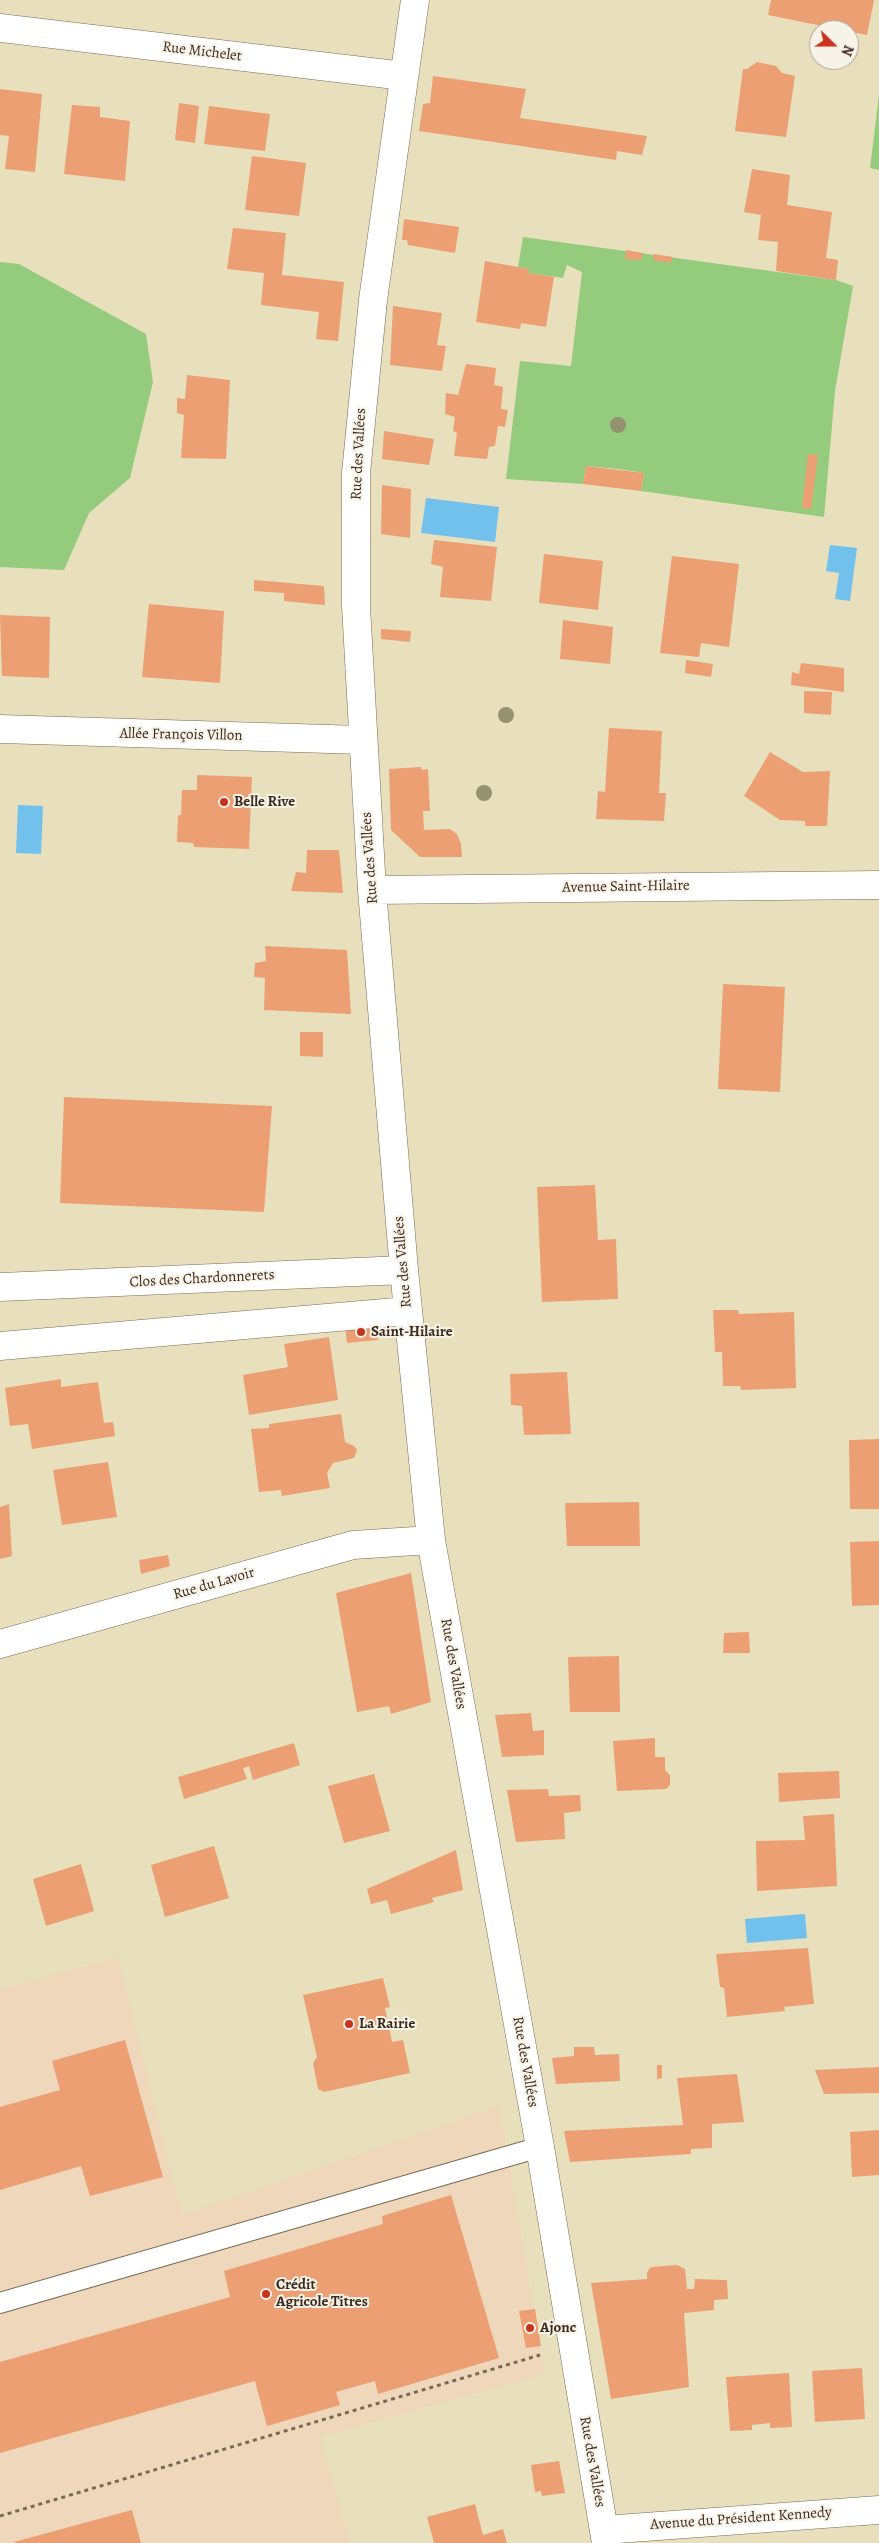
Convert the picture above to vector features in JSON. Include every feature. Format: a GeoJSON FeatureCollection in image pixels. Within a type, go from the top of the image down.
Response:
{"type":"FeatureCollection","features":[{"type":"Feature","properties":{"kind":"street","name":"Rue des Vallées"},"geometry":{"type":"LineString","coordinates":[[415,0],[373,300],[356,473],[356,606],[362,740],[372,890],[404,1270],[431,1540],[540,2147],[605,2536]]}},
{"type":"Feature","properties":{"kind":"street","name":"Rue Michelet"},"geometry":{"type":"LineString","coordinates":[[0,28],[404,76]]}},
{"type":"Feature","properties":{"kind":"street","name":"Allée François Villon"},"geometry":{"type":"LineString","coordinates":[[0,729],[362,740]]}},
{"type":"Feature","properties":{"kind":"street","name":"Avenue Saint-Hilaire"},"geometry":{"type":"LineString","coordinates":[[372,890],[879,885]]}},
{"type":"Feature","properties":{"kind":"street","name":"Clos des Chardonnerets"},"geometry":{"type":"LineString","coordinates":[[0,1286],[404,1270]]}},
{"type":"Feature","properties":{"kind":"street"},"geometry":{"type":"LineString","coordinates":[[0,1346],[408,1311]]}},
{"type":"Feature","properties":{"kind":"street","name":"Rue du Lavoir"},"geometry":{"type":"LineString","coordinates":[[0,1644],[353,1545],[431,1540]]}},
{"type":"Feature","properties":{"kind":"street","name":"Avenue du Président Kennedy"},"geometry":{"type":"LineString","coordinates":[[605,2536],[879,2510]]}},
{"type":"Feature","properties":{"kind":"lane"},"geometry":{"type":"LineString","coordinates":[[0,2303],[540,2147]]}},
{"type":"Feature","properties":{"kind":"path"},"geometry":{"type":"LineString","coordinates":[[0,2516],[572,2346]]}},
{"type":"Feature","properties":{"kind":"shaded area","name":"Crédit Agricole Titres"},"geometry":{"type":"Polygon","coordinates":[[[118,1957],[182,2215],[499,2106],[545,2374],[320,2437],[350,2543],[0,2543],[0,1990],[118,1957]]]}},
{"type":"Feature","properties":{"kind":"green space"},"geometry":{"type":"Polygon","coordinates":[[[879,95],[879,170],[870,168],[879,95]]]}},
{"type":"Feature","properties":{"kind":"green space"},"geometry":{"type":"Polygon","coordinates":[[[523,237],[836,280],[853,286],[835,391],[824,517],[641,491],[644,473],[619,469],[586,466],[583,484],[506,479],[520,361],[571,366],[582,272],[567,265],[563,278],[528,273],[529,269],[518,267],[523,237]]]}},
{"type":"Feature","properties":{"kind":"green space"},"geometry":{"type":"Polygon","coordinates":[[[0,262],[19,264],[146,334],[153,382],[130,478],[89,513],[64,570],[0,567],[0,262]]]}},
{"type":"Feature","properties":{"kind":"water"},"geometry":{"type":"Polygon","coordinates":[[[426,498],[499,507],[495,542],[421,533],[426,498]]]}},
{"type":"Feature","properties":{"kind":"water"},"geometry":{"type":"Polygon","coordinates":[[[830,545],[857,548],[850,601],[835,599],[839,573],[826,571],[830,545]]]}},
{"type":"Feature","properties":{"kind":"water"},"geometry":{"type":"Polygon","coordinates":[[[18,805],[43,806],[41,854],[16,853],[18,805]]]}},
{"type":"Feature","properties":{"kind":"water"},"geometry":{"type":"Polygon","coordinates":[[[805,1914],[807,1938],[747,1943],[745,1919],[805,1914]]]}},
{"type":"Feature","properties":{"kind":"building"},"geometry":{"type":"Polygon","coordinates":[[[771,0],[874,0],[867,35],[859,33],[859,20],[809,20],[809,23],[768,15],[771,0]]]}},
{"type":"Feature","properties":{"kind":"building"},"geometry":{"type":"Polygon","coordinates":[[[757,62],[776,66],[782,73],[795,76],[786,137],[735,131],[743,69],[747,69],[757,62]]]}},
{"type":"Feature","properties":{"kind":"building"},"geometry":{"type":"Polygon","coordinates":[[[433,76],[526,89],[520,118],[647,136],[642,155],[617,151],[616,160],[419,131],[423,104],[430,103],[433,76]]]}},
{"type":"Feature","properties":{"kind":"building"},"geometry":{"type":"Polygon","coordinates":[[[0,89],[42,94],[35,172],[5,169],[9,136],[0,135],[0,89]]]}},
{"type":"Feature","properties":{"kind":"building"},"geometry":{"type":"Polygon","coordinates":[[[179,103],[199,106],[195,143],[175,140],[179,103]]]}},
{"type":"Feature","properties":{"kind":"building"},"geometry":{"type":"Polygon","coordinates":[[[72,105],[100,107],[100,117],[130,121],[125,181],[64,174],[72,105]]]}},
{"type":"Feature","properties":{"kind":"building"},"geometry":{"type":"Polygon","coordinates":[[[209,106],[270,114],[265,151],[204,144],[209,106]]]}},
{"type":"Feature","properties":{"kind":"building"},"geometry":{"type":"Polygon","coordinates":[[[252,156],[306,163],[299,216],[245,210],[252,156]]]}},
{"type":"Feature","properties":{"kind":"building"},"geometry":{"type":"Polygon","coordinates":[[[752,169],[790,175],[787,205],[832,212],[826,258],[838,260],[836,280],[776,271],[778,242],[758,240],[761,215],[744,212],[752,169]]]}},
{"type":"Feature","properties":{"kind":"building"},"geometry":{"type":"Polygon","coordinates":[[[404,219],[459,227],[455,253],[408,245],[407,240],[402,240],[404,219]]]}},
{"type":"Feature","properties":{"kind":"building"},"geometry":{"type":"Polygon","coordinates":[[[233,228],[286,233],[282,275],[344,282],[338,341],[316,339],[319,312],[261,305],[264,273],[227,269],[233,228]]]}},
{"type":"Feature","properties":{"kind":"building"},"geometry":{"type":"Polygon","coordinates":[[[626,250],[643,253],[641,260],[625,259],[626,250]]]}},
{"type":"Feature","properties":{"kind":"building"},"geometry":{"type":"Polygon","coordinates":[[[654,254],[673,257],[670,263],[653,260],[654,254]]]}},
{"type":"Feature","properties":{"kind":"building"},"geometry":{"type":"Polygon","coordinates":[[[485,261],[529,269],[528,273],[554,277],[546,327],[521,323],[520,329],[476,322],[485,261]]]}},
{"type":"Feature","properties":{"kind":"building"},"geometry":{"type":"Polygon","coordinates":[[[393,306],[442,313],[437,345],[446,346],[442,371],[390,365],[393,306]]]}},
{"type":"Feature","properties":{"kind":"building"},"geometry":{"type":"Polygon","coordinates":[[[466,364],[496,368],[494,385],[503,387],[501,409],[508,410],[505,427],[498,426],[495,446],[489,447],[487,459],[454,456],[457,433],[453,431],[455,417],[445,414],[446,393],[458,395],[466,364]]]}},
{"type":"Feature","properties":{"kind":"building"},"geometry":{"type":"Polygon","coordinates":[[[187,375],[230,380],[226,459],[181,458],[184,415],[177,413],[177,398],[185,399],[187,375]]]}},
{"type":"Feature","properties":{"kind":"building"},"geometry":{"type":"Polygon","coordinates":[[[384,431],[434,439],[429,465],[382,459],[384,431]]]}},
{"type":"Feature","properties":{"kind":"building"},"geometry":{"type":"Polygon","coordinates":[[[808,454],[818,455],[811,509],[802,508],[808,454]]]}},
{"type":"Feature","properties":{"kind":"building"},"geometry":{"type":"Polygon","coordinates":[[[586,466],[644,473],[641,491],[583,484],[586,466]]]}},
{"type":"Feature","properties":{"kind":"building"},"geometry":{"type":"Polygon","coordinates":[[[382,485],[411,489],[410,538],[381,534],[382,485]]]}},
{"type":"Feature","properties":{"kind":"building"},"geometry":{"type":"Polygon","coordinates":[[[434,540],[497,547],[491,601],[440,597],[443,567],[431,564],[434,540]]]}},
{"type":"Feature","properties":{"kind":"building"},"geometry":{"type":"Polygon","coordinates":[[[544,554],[603,561],[598,610],[539,603],[544,554]]]}},
{"type":"Feature","properties":{"kind":"building"},"geometry":{"type":"Polygon","coordinates":[[[672,556],[739,564],[729,647],[701,643],[699,657],[660,653],[672,556]]]}},
{"type":"Feature","properties":{"kind":"building"},"geometry":{"type":"Polygon","coordinates":[[[254,580],[324,586],[325,605],[284,601],[284,593],[254,591],[254,580]]]}},
{"type":"Feature","properties":{"kind":"building"},"geometry":{"type":"Polygon","coordinates":[[[149,604],[224,611],[220,683],[142,677],[149,604]]]}},
{"type":"Feature","properties":{"kind":"building"},"geometry":{"type":"Polygon","coordinates":[[[0,615],[50,617],[49,678],[2,676],[0,615]]]}},
{"type":"Feature","properties":{"kind":"building"},"geometry":{"type":"Polygon","coordinates":[[[563,620],[613,627],[610,664],[560,659],[563,620]]]}},
{"type":"Feature","properties":{"kind":"building"},"geometry":{"type":"Polygon","coordinates":[[[381,629],[411,631],[410,642],[381,639],[381,629]]]}},
{"type":"Feature","properties":{"kind":"building"},"geometry":{"type":"Polygon","coordinates":[[[686,660],[713,664],[711,677],[685,673],[686,660]]]}},
{"type":"Feature","properties":{"kind":"building"},"geometry":{"type":"Polygon","coordinates":[[[801,663],[844,668],[844,692],[791,685],[792,672],[799,674],[801,663]]]}},
{"type":"Feature","properties":{"kind":"building"},"geometry":{"type":"Polygon","coordinates":[[[804,691],[832,692],[831,715],[804,713],[804,691]]]}},
{"type":"Feature","properties":{"kind":"building"},"geometry":{"type":"Polygon","coordinates":[[[609,728],[662,731],[659,793],[666,793],[664,821],[596,819],[598,791],[605,792],[609,728]]]}},
{"type":"Feature","properties":{"kind":"building"},"geometry":{"type":"Polygon","coordinates":[[[770,752],[803,772],[830,771],[827,826],[805,826],[805,821],[780,820],[744,796],[770,752]]]}},
{"type":"Feature","properties":{"kind":"building"},"geometry":{"type":"Polygon","coordinates":[[[421,767],[422,770],[428,769],[430,811],[423,811],[424,830],[450,829],[457,834],[461,844],[462,857],[420,857],[391,830],[389,769],[421,767]]]}},
{"type":"Feature","properties":{"kind":"building","name":"Belle Rive"},"geometry":{"type":"Polygon","coordinates":[[[197,775],[252,777],[249,849],[194,847],[193,843],[177,842],[178,815],[181,815],[182,790],[197,790],[197,775]]]}},
{"type":"Feature","properties":{"kind":"building"},"geometry":{"type":"Polygon","coordinates":[[[307,850],[339,850],[343,893],[291,891],[296,872],[306,873],[307,850]]]}},
{"type":"Feature","properties":{"kind":"building"},"geometry":{"type":"Polygon","coordinates":[[[265,946],[347,950],[351,1014],[264,1010],[265,978],[254,977],[255,963],[266,961],[265,946]]]}},
{"type":"Feature","properties":{"kind":"building"},"geometry":{"type":"Polygon","coordinates":[[[723,984],[785,987],[780,1092],[718,1089],[723,984]]]}},
{"type":"Feature","properties":{"kind":"building"},"geometry":{"type":"Polygon","coordinates":[[[300,1032],[323,1032],[323,1057],[300,1056],[300,1032]]]}},
{"type":"Feature","properties":{"kind":"building"},"geometry":{"type":"Polygon","coordinates":[[[64,1097],[272,1106],[264,1212],[60,1203],[64,1097]]]}},
{"type":"Feature","properties":{"kind":"building"},"geometry":{"type":"Polygon","coordinates":[[[595,1185],[598,1240],[616,1239],[618,1299],[542,1302],[537,1187],[595,1185]]]}},
{"type":"Feature","properties":{"kind":"building"},"geometry":{"type":"Polygon","coordinates":[[[713,1310],[738,1310],[739,1314],[794,1312],[796,1388],[741,1390],[740,1386],[723,1386],[722,1352],[715,1352],[713,1310]]]}},
{"type":"Feature","properties":{"kind":"building","name":"Saint-Hilaire"},"geometry":{"type":"Polygon","coordinates":[[[376,1322],[378,1340],[347,1343],[345,1325],[376,1322]]]}},
{"type":"Feature","properties":{"kind":"building"},"geometry":{"type":"Polygon","coordinates":[[[329,1337],[338,1400],[249,1415],[243,1375],[288,1367],[284,1344],[329,1337]]]}},
{"type":"Feature","properties":{"kind":"building"},"geometry":{"type":"Polygon","coordinates":[[[567,1372],[571,1434],[524,1435],[522,1406],[511,1405],[510,1374],[567,1372]]]}},
{"type":"Feature","properties":{"kind":"building"},"geometry":{"type":"Polygon","coordinates":[[[61,1379],[61,1387],[98,1382],[104,1423],[113,1422],[115,1436],[32,1449],[28,1424],[10,1426],[5,1388],[61,1379]]]}},
{"type":"Feature","properties":{"kind":"building"},"geometry":{"type":"Polygon","coordinates":[[[341,1414],[345,1442],[354,1446],[357,1450],[354,1458],[333,1463],[327,1473],[330,1488],[282,1496],[281,1490],[259,1492],[251,1429],[269,1428],[269,1424],[341,1414]]]}},
{"type":"Feature","properties":{"kind":"building"},"geometry":{"type":"Polygon","coordinates":[[[879,1439],[879,1509],[850,1509],[849,1440],[879,1439]]]}},
{"type":"Feature","properties":{"kind":"building"},"geometry":{"type":"Polygon","coordinates":[[[108,1462],[117,1517],[62,1525],[53,1470],[108,1462]]]}},
{"type":"Feature","properties":{"kind":"building"},"geometry":{"type":"Polygon","coordinates":[[[639,1502],[640,1546],[567,1546],[565,1503],[639,1502]]]}},
{"type":"Feature","properties":{"kind":"building"},"geometry":{"type":"Polygon","coordinates":[[[9,1504],[12,1556],[0,1559],[0,1507],[9,1504]]]}},
{"type":"Feature","properties":{"kind":"building"},"geometry":{"type":"Polygon","coordinates":[[[879,1541],[879,1605],[852,1606],[850,1542],[879,1541]]]}},
{"type":"Feature","properties":{"kind":"building"},"geometry":{"type":"Polygon","coordinates":[[[168,1555],[170,1566],[141,1574],[139,1560],[168,1555]]]}},
{"type":"Feature","properties":{"kind":"building"},"geometry":{"type":"Polygon","coordinates":[[[411,1573],[431,1702],[391,1714],[389,1706],[357,1712],[336,1593],[411,1573]]]}},
{"type":"Feature","properties":{"kind":"building"},"geometry":{"type":"Polygon","coordinates":[[[749,1632],[750,1653],[723,1653],[724,1633],[749,1632]]]}},
{"type":"Feature","properties":{"kind":"building"},"geometry":{"type":"Polygon","coordinates":[[[619,1656],[620,1712],[570,1712],[568,1657],[619,1656]]]}},
{"type":"Feature","properties":{"kind":"building"},"geometry":{"type":"Polygon","coordinates":[[[531,1713],[533,1731],[544,1730],[544,1755],[502,1757],[495,1715],[531,1713]]]}},
{"type":"Feature","properties":{"kind":"building"},"geometry":{"type":"Polygon","coordinates":[[[655,1738],[655,1757],[665,1757],[665,1770],[670,1775],[670,1785],[666,1789],[617,1791],[613,1741],[655,1738]]]}},
{"type":"Feature","properties":{"kind":"building"},"geometry":{"type":"Polygon","coordinates":[[[294,1743],[300,1765],[253,1780],[249,1766],[243,1768],[247,1779],[184,1799],[178,1777],[294,1743]]]}},
{"type":"Feature","properties":{"kind":"building"},"geometry":{"type":"Polygon","coordinates":[[[839,1771],[840,1798],[779,1802],[778,1773],[839,1771]]]}},
{"type":"Feature","properties":{"kind":"building"},"geometry":{"type":"Polygon","coordinates":[[[374,1774],[390,1831],[344,1843],[328,1786],[374,1774]]]}},
{"type":"Feature","properties":{"kind":"building"},"geometry":{"type":"Polygon","coordinates":[[[548,1789],[549,1796],[580,1795],[581,1811],[564,1813],[565,1839],[516,1842],[507,1790],[548,1789]]]}},
{"type":"Feature","properties":{"kind":"building"},"geometry":{"type":"Polygon","coordinates":[[[834,1814],[837,1886],[757,1891],[756,1841],[805,1840],[803,1816],[834,1814]]]}},
{"type":"Feature","properties":{"kind":"building"},"geometry":{"type":"Polygon","coordinates":[[[214,1846],[229,1898],[165,1917],[151,1865],[214,1846]]]}},
{"type":"Feature","properties":{"kind":"building"},"geometry":{"type":"Polygon","coordinates":[[[456,1850],[463,1890],[432,1898],[434,1902],[391,1914],[387,1900],[371,1904],[367,1889],[456,1850]]]}},
{"type":"Feature","properties":{"kind":"building"},"geometry":{"type":"Polygon","coordinates":[[[81,1864],[94,1911],[46,1926],[33,1879],[81,1864]]]}},
{"type":"Feature","properties":{"kind":"building"},"geometry":{"type":"Polygon","coordinates":[[[808,1948],[814,2004],[784,2007],[785,2011],[727,2017],[724,1988],[720,1987],[716,1954],[808,1948]]]}},
{"type":"Feature","properties":{"kind":"building","name":"La Rairie"},"geometry":{"type":"Polygon","coordinates":[[[383,1978],[390,2007],[385,2008],[392,2042],[403,2040],[410,2073],[324,2092],[318,2089],[313,2063],[317,2057],[303,1995],[383,1978]]]}},
{"type":"Feature","properties":{"kind":"building"},"geometry":{"type":"Polygon","coordinates":[[[125,2040],[163,2177],[90,2196],[81,2166],[0,2190],[0,2107],[60,2090],[52,2061],[125,2040]]]}},
{"type":"Feature","properties":{"kind":"building"},"geometry":{"type":"Polygon","coordinates":[[[574,2047],[594,2047],[595,2055],[619,2054],[620,2081],[556,2084],[552,2058],[574,2056],[574,2047]]]}},
{"type":"Feature","properties":{"kind":"building"},"geometry":{"type":"Polygon","coordinates":[[[657,2065],[662,2065],[662,2078],[657,2079],[657,2065]]]}},
{"type":"Feature","properties":{"kind":"building"},"geometry":{"type":"Polygon","coordinates":[[[879,2067],[879,2093],[824,2094],[815,2070],[879,2067]]]}},
{"type":"Feature","properties":{"kind":"building"},"geometry":{"type":"Polygon","coordinates":[[[737,2074],[744,2122],[712,2124],[712,2148],[691,2149],[691,2154],[570,2162],[564,2131],[683,2125],[677,2078],[737,2074]]]}},
{"type":"Feature","properties":{"kind":"building"},"geometry":{"type":"Polygon","coordinates":[[[879,2130],[879,2175],[852,2177],[850,2132],[879,2130]]]}},
{"type":"Feature","properties":{"kind":"building"},"geometry":{"type":"Polygon","coordinates":[[[451,2195],[499,2358],[378,2394],[375,2381],[336,2392],[340,2405],[267,2426],[255,2381],[0,2453],[0,2362],[230,2297],[224,2271],[383,2224],[382,2216],[451,2195]]]}},
{"type":"Feature","properties":{"kind":"building"},"geometry":{"type":"Polygon","coordinates":[[[677,2265],[685,2269],[687,2289],[694,2289],[695,2279],[727,2280],[728,2299],[714,2300],[714,2310],[684,2313],[689,2387],[611,2399],[591,2283],[647,2279],[647,2272],[651,2267],[677,2265]]]}},
{"type":"Feature","properties":{"kind":"building","name":"Ajonc"},"geometry":{"type":"Polygon","coordinates":[[[535,2309],[541,2346],[526,2348],[519,2311],[535,2309]]]}},
{"type":"Feature","properties":{"kind":"building"},"geometry":{"type":"Polygon","coordinates":[[[862,2368],[865,2419],[815,2422],[812,2371],[862,2368]]]}},
{"type":"Feature","properties":{"kind":"building"},"geometry":{"type":"Polygon","coordinates":[[[789,2373],[792,2427],[770,2428],[770,2423],[752,2425],[752,2430],[730,2431],[726,2377],[789,2373]]]}},
{"type":"Feature","properties":{"kind":"building"},"geometry":{"type":"Polygon","coordinates":[[[559,2461],[565,2493],[542,2496],[541,2491],[535,2492],[531,2465],[559,2461]]]}},
{"type":"Feature","properties":{"kind":"building"},"geometry":{"type":"Polygon","coordinates":[[[475,2504],[483,2535],[503,2529],[507,2543],[434,2543],[427,2517],[475,2504]]]}},
{"type":"Feature","properties":{"kind":"building"},"geometry":{"type":"Polygon","coordinates":[[[132,2510],[141,2543],[14,2542],[132,2510]]]}},
{"type":"Feature","properties":{"kind":"place","name":"Belle Rive"},"geometry":{"type":"Point","coordinates":[224,802]}},
{"type":"Feature","properties":{"kind":"place","name":"Saint-Hilaire"},"geometry":{"type":"Point","coordinates":[361,1332]}},
{"type":"Feature","properties":{"kind":"place","name":"La Rairie"},"geometry":{"type":"Point","coordinates":[349,2024]}},
{"type":"Feature","properties":{"kind":"place","name":"Crédit Agricole Titres"},"geometry":{"type":"Point","coordinates":[266,2294]}},
{"type":"Feature","properties":{"kind":"place","name":"Ajonc"},"geometry":{"type":"Point","coordinates":[530,2328]}}]}
